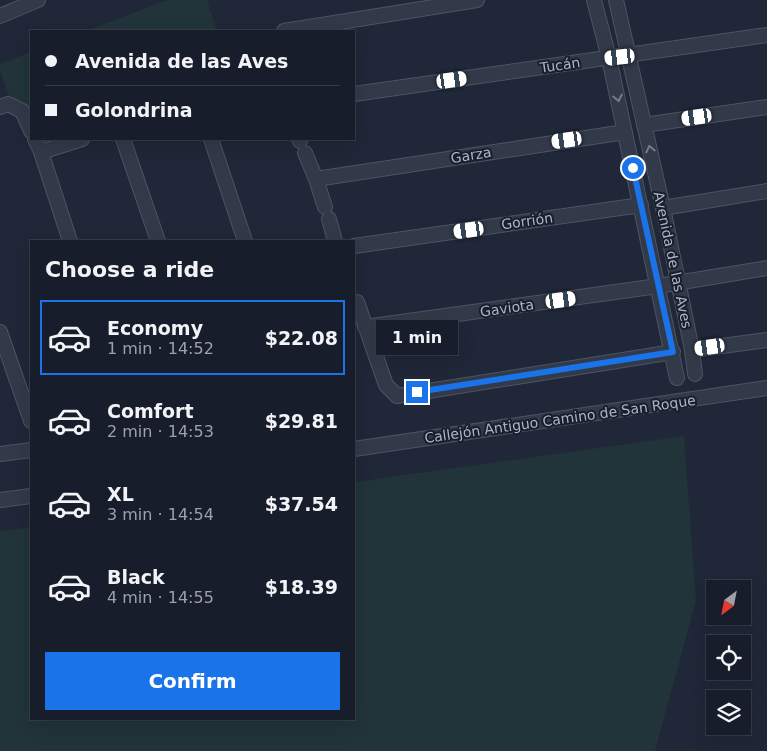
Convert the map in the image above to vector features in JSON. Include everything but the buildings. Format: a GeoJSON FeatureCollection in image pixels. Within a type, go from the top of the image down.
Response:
{"type":"FeatureCollection","features":[{"type":"Feature","properties":{"kind":"street"},"geometry":{"type":"LineString","coordinates":[[0,16],[38,0]]}},
{"type":"Feature","properties":{"kind":"street"},"geometry":{"type":"LineString","coordinates":[[290,30],[477,0]]}},
{"type":"Feature","properties":{"kind":"street","name":"Avenida de las Aves"},"geometry":{"type":"LineString","coordinates":[[594,0],[609,58],[677,378]]}},
{"type":"Feature","properties":{"kind":"street","name":"Avenida de las Aves"},"geometry":{"type":"LineString","coordinates":[[616,0],[663,208],[692,350],[695,374]]}},
{"type":"Feature","properties":{"kind":"street","name":"Tucán"},"geometry":{"type":"LineString","coordinates":[[355,94],[767,35]]}},
{"type":"Feature","properties":{"kind":"street"},"geometry":{"type":"LineString","coordinates":[[0,107],[8,104],[22,111],[30,129]]}},
{"type":"Feature","properties":{"kind":"street"},"geometry":{"type":"LineString","coordinates":[[644,125],[767,107]]}},
{"type":"Feature","properties":{"kind":"street","name":"Garza"},"geometry":{"type":"LineString","coordinates":[[316,179],[625,132]]}},
{"type":"Feature","properties":{"kind":"street"},"geometry":{"type":"LineString","coordinates":[[35,140],[70,240]]}},
{"type":"Feature","properties":{"kind":"street"},"geometry":{"type":"LineString","coordinates":[[41,152],[79,140]]}},
{"type":"Feature","properties":{"kind":"street"},"geometry":{"type":"LineString","coordinates":[[123,140],[158,240]]}},
{"type":"Feature","properties":{"kind":"street"},"geometry":{"type":"LineString","coordinates":[[211,140],[245,240]]}},
{"type":"Feature","properties":{"kind":"street"},"geometry":{"type":"LineString","coordinates":[[302,144],[316,179],[335,240]]}},
{"type":"Feature","properties":{"kind":"street"},"geometry":{"type":"LineString","coordinates":[[663,208],[767,191]]}},
{"type":"Feature","properties":{"kind":"street","name":"Gorrión"},"geometry":{"type":"LineString","coordinates":[[355,246],[641,205]]}},
{"type":"Feature","properties":{"kind":"street","name":"Gaviota"},"geometry":{"type":"LineString","coordinates":[[366,327],[658,286],[767,268]]}},
{"type":"Feature","properties":{"kind":"street"},"geometry":{"type":"LineString","coordinates":[[357,302],[386,385],[398,396],[673,352]]}},
{"type":"Feature","properties":{"kind":"street"},"geometry":{"type":"LineString","coordinates":[[0,332],[30,418]]}},
{"type":"Feature","properties":{"kind":"street"},"geometry":{"type":"LineString","coordinates":[[692,350],[767,340]]}},
{"type":"Feature","properties":{"kind":"street","name":"Callejón Antiguo Camino de San Roque"},"geometry":{"type":"LineString","coordinates":[[355,449],[767,388]]}},
{"type":"Feature","properties":{"kind":"street"},"geometry":{"type":"LineString","coordinates":[[0,454],[30,450]]}},
{"type":"Feature","properties":{"kind":"street"},"geometry":{"type":"LineString","coordinates":[[0,500],[30,496]]}},
{"type":"Feature","properties":{"kind":"green space"},"geometry":{"type":"Polygon","coordinates":[[[167,0],[207,0],[217,30],[89,30],[167,0]]]}},
{"type":"Feature","properties":{"kind":"green space"},"geometry":{"type":"Polygon","coordinates":[[[30,52],[30,109],[9,96],[0,70],[0,64],[30,52]]]}},
{"type":"Feature","properties":{"kind":"green space"},"geometry":{"type":"Polygon","coordinates":[[[684,436],[696,601],[655,751],[0,751],[0,531],[30,527],[30,720],[355,720],[355,482],[684,436]]]}},
{"type":"Feature","properties":{"kind":"route"},"geometry":{"type":"LineString","coordinates":[[417,392],[673,352],[633,168]]}}]}
